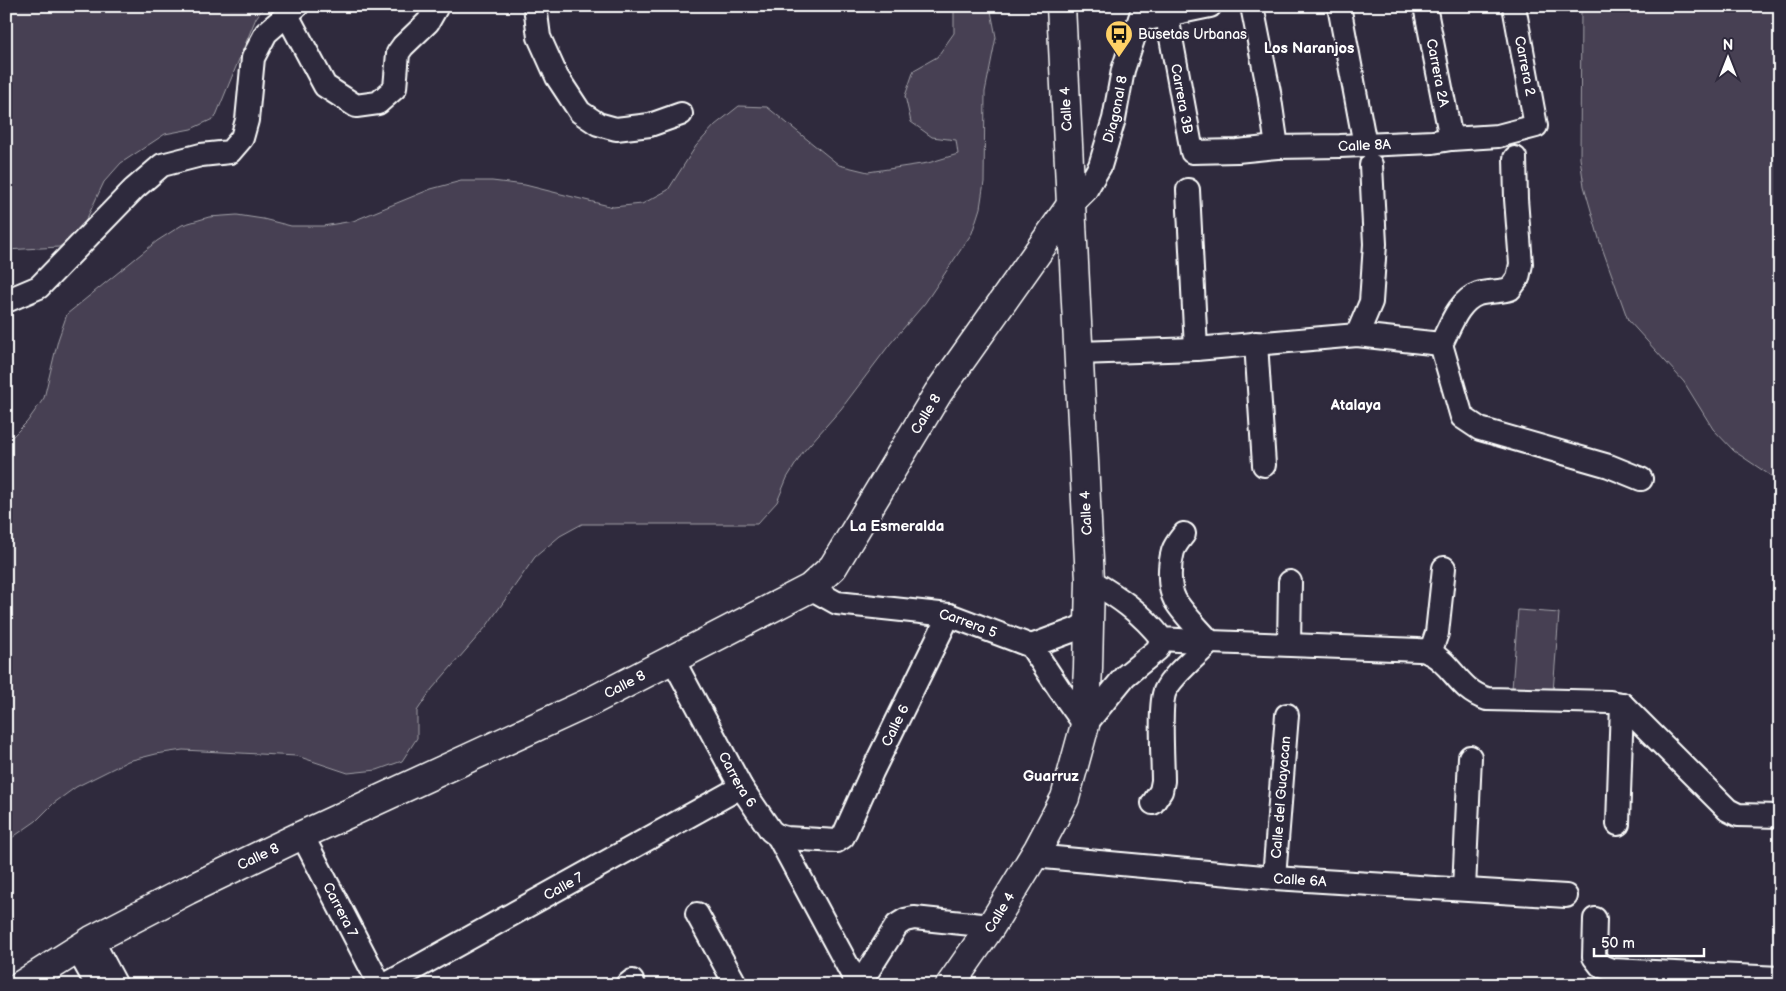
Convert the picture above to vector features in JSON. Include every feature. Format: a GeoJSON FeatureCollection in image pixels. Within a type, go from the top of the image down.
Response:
{"type":"FeatureCollection","features":[{"type":"Feature","properties":{"kind":"main road","name":"Calle 4"},"geometry":{"type":"LineString","coordinates":[[952,984],[991,926],[1065,798],[1085,725],[1090,580],[1060,6]]}},
{"type":"Feature","properties":{"kind":"main road","name":"Calle 8"},"geometry":{"type":"LineString","coordinates":[[22,985],[85,945],[188,890],[302,835],[588,703],[810,588],[833,567],[938,393],[1071,205]]}},
{"type":"Feature","properties":{"kind":"street"},"geometry":{"type":"LineString","coordinates":[[535,6],[539,37],[557,77],[580,112],[598,124],[616,129],[650,125],[681,114]]}},
{"type":"Feature","properties":{"kind":"street"},"geometry":{"type":"LineString","coordinates":[[1141,13],[1167,16],[1210,6]]}},
{"type":"Feature","properties":{"kind":"street"},"geometry":{"type":"LineString","coordinates":[[1252,6],[1269,92],[1277,147]]}},
{"type":"Feature","properties":{"kind":"street"},"geometry":{"type":"LineString","coordinates":[[1339,6],[1368,155],[1374,244],[1371,302],[1357,334]]}},
{"type":"Feature","properties":{"kind":"street","name":"Carrera 2A"},"geometry":{"type":"LineString","coordinates":[[1425,6],[1451,139]]}},
{"type":"Feature","properties":{"kind":"street","name":"Carrera 2"},"geometry":{"type":"LineString","coordinates":[[1514,6],[1536,126]]}},
{"type":"Feature","properties":{"kind":"street"},"geometry":{"type":"LineString","coordinates":[[6,301],[40,287],[134,189],[162,165],[201,156],[230,152],[242,138],[247,120],[253,58],[266,33],[292,10],[325,86],[356,106],[378,103],[395,88],[398,53],[428,22],[438,7]]}},
{"type":"Feature","properties":{"kind":"street","name":"Diagonal 8"},"geometry":{"type":"LineString","coordinates":[[1071,205],[1086,190],[1100,166],[1114,119],[1123,70],[1141,13]]}},
{"type":"Feature","properties":{"kind":"street","name":"Carrera 3B"},"geometry":{"type":"LineString","coordinates":[[1167,16],[1192,152]]}},
{"type":"Feature","properties":{"kind":"street","name":"Calle 8A"},"geometry":{"type":"LineString","coordinates":[[1192,152],[1237,151],[1277,147],[1368,155],[1451,139],[1498,136],[1536,126]]}},
{"type":"Feature","properties":{"kind":"street"},"geometry":{"type":"LineString","coordinates":[[1515,158],[1521,264],[1518,278],[1510,289],[1479,294],[1468,300],[1460,308],[1441,344],[1462,417],[1480,429],[1609,466],[1642,479]]}},
{"type":"Feature","properties":{"kind":"street"},"geometry":{"type":"LineString","coordinates":[[1188,190],[1196,349]]}},
{"type":"Feature","properties":{"kind":"street"},"geometry":{"type":"LineString","coordinates":[[1079,353],[1196,349],[1357,334],[1441,344]]}},
{"type":"Feature","properties":{"kind":"street"},"geometry":{"type":"LineString","coordinates":[[1256,343],[1264,465]]}},
{"type":"Feature","properties":{"kind":"street"},"geometry":{"type":"LineString","coordinates":[[1184,534],[1174,549],[1171,562],[1170,584],[1175,601],[1210,642]]}},
{"type":"Feature","properties":{"kind":"street"},"geometry":{"type":"LineString","coordinates":[[1430,653],[1438,633],[1444,568]]}},
{"type":"Feature","properties":{"kind":"street"},"geometry":{"type":"LineString","coordinates":[[1090,580],[1128,604],[1162,639],[1418,650],[1430,653],[1439,659],[1468,690],[1477,696],[1487,699],[1610,702],[1622,704],[1728,810],[1738,814],[1780,816]]}},
{"type":"Feature","properties":{"kind":"street"},"geometry":{"type":"LineString","coordinates":[[1289,644],[1290,582]]}},
{"type":"Feature","properties":{"kind":"street","name":"Carrera 5"},"geometry":{"type":"LineString","coordinates":[[810,588],[837,602],[949,615],[1031,646]]}},
{"type":"Feature","properties":{"kind":"street","name":"Calle 6"},"geometry":{"type":"LineString","coordinates":[[778,836],[829,841],[837,841],[843,837],[872,772],[949,615]]}},
{"type":"Feature","properties":{"kind":"street"},"geometry":{"type":"LineString","coordinates":[[1088,622],[1071,631],[1031,646],[1085,725],[1125,676],[1157,650],[1162,639]]}},
{"type":"Feature","properties":{"kind":"street"},"geometry":{"type":"LineString","coordinates":[[1153,803],[1161,790],[1163,781],[1164,692],[1171,682],[1210,642]]}},
{"type":"Feature","properties":{"kind":"street","name":"Carrera 6"},"geometry":{"type":"LineString","coordinates":[[672,658],[741,787],[771,830],[778,836],[858,985]]}},
{"type":"Feature","properties":{"kind":"street"},"geometry":{"type":"LineString","coordinates":[[1618,824],[1622,704]]}},
{"type":"Feature","properties":{"kind":"street","name":"Calle del Guayacan"},"geometry":{"type":"LineString","coordinates":[[1274,878],[1287,715]]}},
{"type":"Feature","properties":{"kind":"street"},"geometry":{"type":"LineString","coordinates":[[1464,889],[1470,757]]}},
{"type":"Feature","properties":{"kind":"street","name":"Calle 7"},"geometry":{"type":"LineString","coordinates":[[385,985],[741,787]]}},
{"type":"Feature","properties":{"kind":"street","name":"Carrera 7"},"geometry":{"type":"LineString","coordinates":[[302,835],[380,985]]}},
{"type":"Feature","properties":{"kind":"street","name":"Calle 6A"},"geometry":{"type":"LineString","coordinates":[[1033,856],[1274,878],[1566,896]]}},
{"type":"Feature","properties":{"kind":"street"},"geometry":{"type":"LineString","coordinates":[[697,914],[736,985]]}},
{"type":"Feature","properties":{"kind":"street"},"geometry":{"type":"LineString","coordinates":[[858,985],[897,925],[905,920],[914,918],[991,926]]}},
{"type":"Feature","properties":{"kind":"street"},"geometry":{"type":"LineString","coordinates":[[1595,920],[1594,957],[1601,966],[1612,970],[1780,978]]}},
{"type":"Feature","properties":{"kind":"street"},"geometry":{"type":"LineString","coordinates":[[85,945],[97,985]]}},
{"type":"Feature","properties":{"kind":"street"},"geometry":{"type":"LineString","coordinates":[[85,945],[116,985]]}},
{"type":"Feature","properties":{"kind":"street"},"geometry":{"type":"LineString","coordinates":[[627,985],[632,982],[634,985]]}},
{"type":"Feature","properties":{"kind":"shaded area"},"geometry":{"type":"Polygon","coordinates":[[[6,6],[265,6],[256,18],[215,118],[191,129],[165,134],[121,163],[104,182],[80,233],[59,247],[6,250],[6,6]]]}},
{"type":"Feature","properties":{"kind":"shaded area"},"geometry":{"type":"Polygon","coordinates":[[[954,6],[990,6],[996,37],[985,92],[984,182],[980,208],[972,233],[925,303],[890,344],[841,409],[803,452],[787,478],[777,502],[757,524],[582,524],[560,536],[535,557],[486,627],[432,689],[417,711],[417,738],[402,761],[377,770],[348,773],[297,756],[183,750],[156,754],[128,761],[76,787],[54,803],[36,821],[6,842],[6,443],[27,422],[44,398],[58,340],[67,314],[157,241],[182,225],[209,217],[237,215],[291,226],[323,226],[353,221],[431,189],[461,181],[492,181],[525,185],[613,207],[642,204],[668,190],[696,146],[715,125],[739,106],[767,107],[839,165],[868,172],[928,163],[958,154],[956,140],[932,137],[911,122],[905,96],[914,70],[937,57],[954,33],[954,6]]]}},
{"type":"Feature","properties":{"kind":"shaded area"},"geometry":{"type":"Polygon","coordinates":[[[1581,6],[1780,6],[1780,482],[1734,451],[1713,429],[1684,382],[1628,320],[1600,242],[1584,186],[1580,158],[1581,6]]]}},
{"type":"Feature","properties":{"kind":"shaded area"},"geometry":{"type":"Polygon","coordinates":[[[1518,610],[1559,613],[1553,692],[1512,689],[1518,610]]]}},
{"type":"Feature","properties":{"kind":"place","name":"Busetas Urbanas"},"geometry":{"type":"Point","coordinates":[1119,58]}},
{"type":"Feature","properties":{"kind":"district","name":"Los Naranjos"},"geometry":{"type":"Point","coordinates":[1309,48]}},
{"type":"Feature","properties":{"kind":"district","name":"Atalaya"},"geometry":{"type":"Point","coordinates":[1356,405]}},
{"type":"Feature","properties":{"kind":"district","name":"La Esmeralda"},"geometry":{"type":"Point","coordinates":[897,526]}},
{"type":"Feature","properties":{"kind":"district","name":"Guarruz"},"geometry":{"type":"Point","coordinates":[1051,776]}}]}
